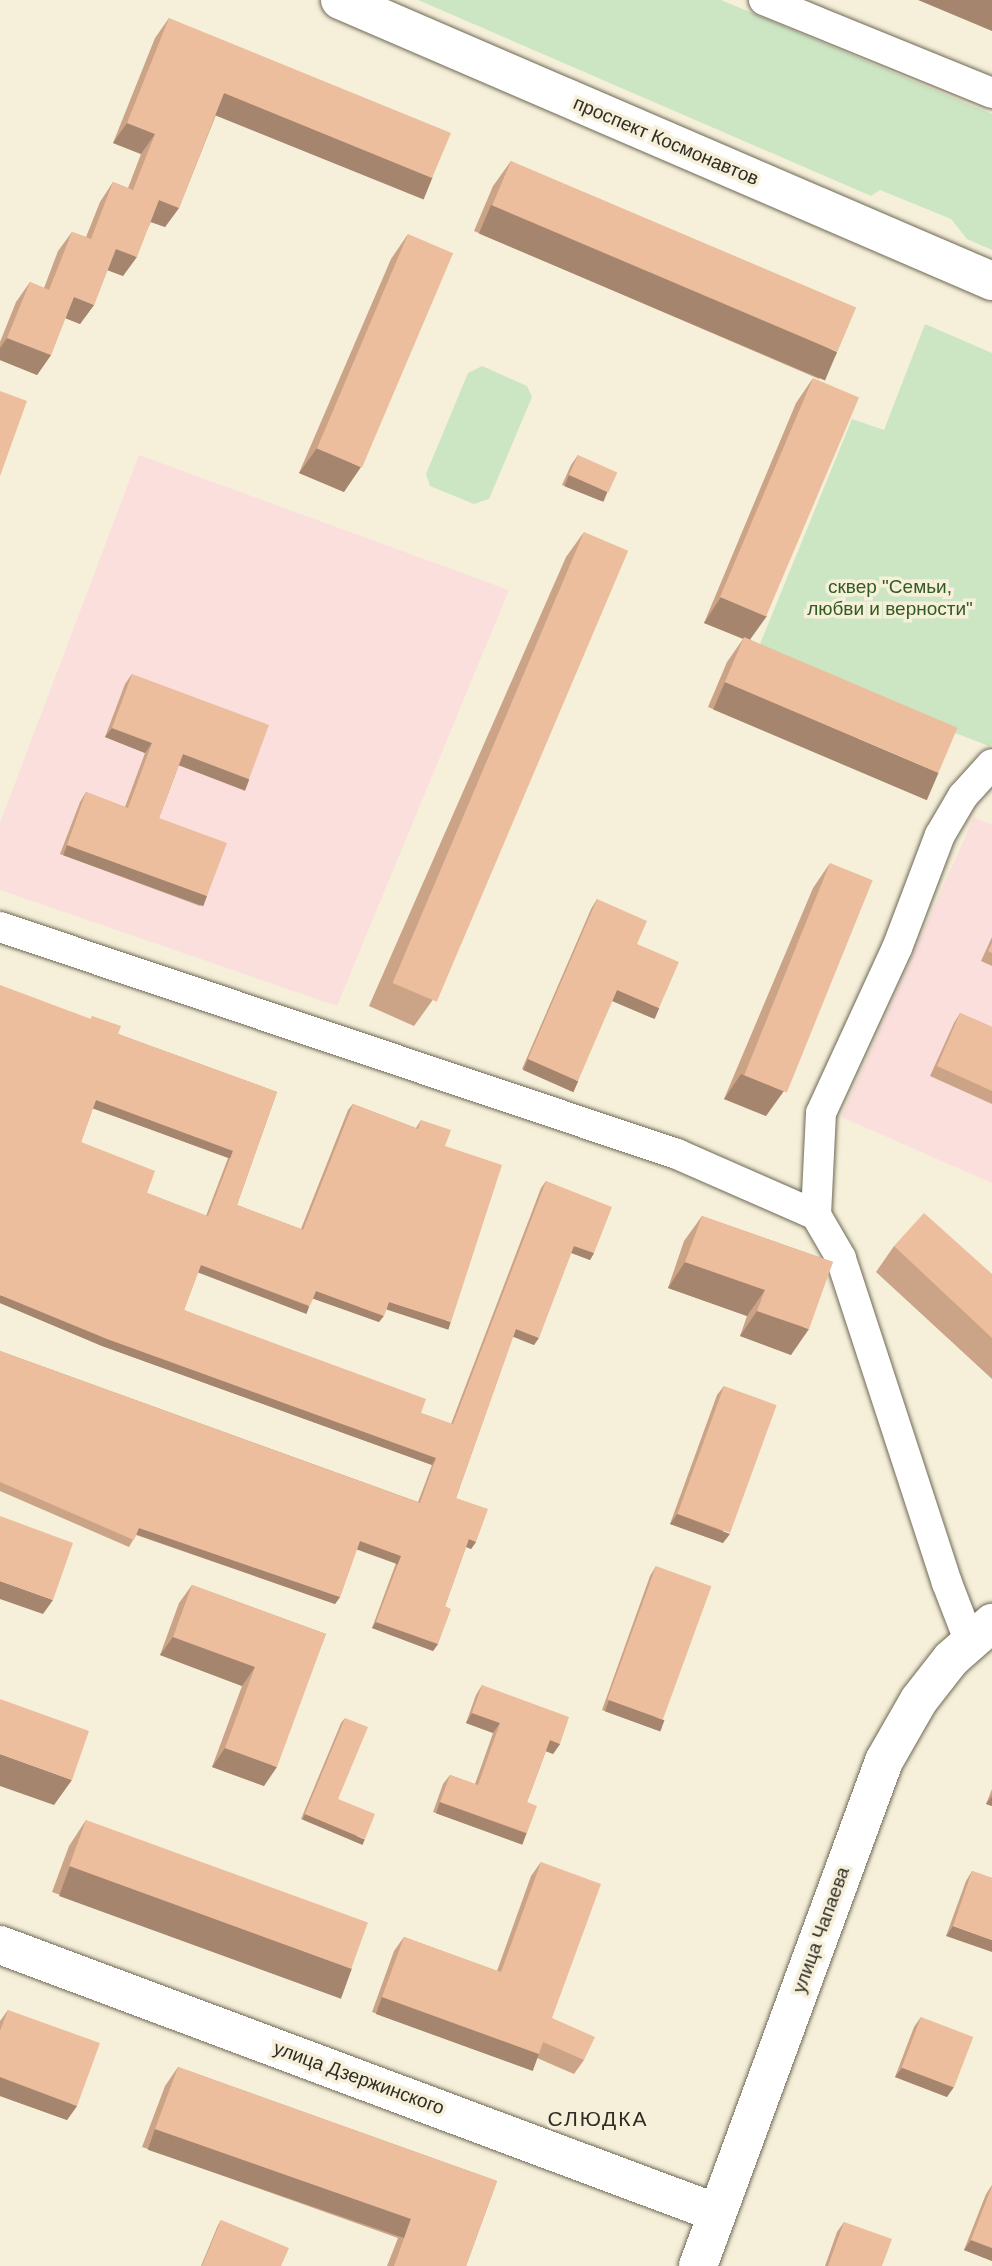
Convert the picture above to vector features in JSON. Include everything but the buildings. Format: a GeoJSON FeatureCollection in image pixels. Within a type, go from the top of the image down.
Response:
{"type":"FeatureCollection","features":[{"type":"Feature","properties":{"kind":"main road","name":"проспект Космонавтов"},"geometry":{"type":"LineString","coordinates":[[340,0],[992,281]]}},
{"type":"Feature","properties":{"kind":"main road","name":"улица Чапаева"},"geometry":{"type":"LineString","coordinates":[[698,2266],[884,1761],[919,1700],[981,1632]]}},
{"type":"Feature","properties":{"kind":"main road","name":"улица Дзержинского"},"geometry":{"type":"LineString","coordinates":[[0,1945],[717,2213]]}},
{"type":"Feature","properties":{"kind":"street"},"geometry":{"type":"LineString","coordinates":[[764,0],[992,93]]}},
{"type":"Feature","properties":{"kind":"street"},"geometry":{"type":"LineString","coordinates":[[981,1632],[947,1583],[841,1258],[816,1215],[821,1114],[897,948],[940,835],[963,796],[992,764]]}},
{"type":"Feature","properties":{"kind":"street"},"geometry":{"type":"LineString","coordinates":[[0,927],[677,1154],[816,1215]]}},
{"type":"Feature","properties":{"kind":"shaded area"},"geometry":{"type":"Polygon","coordinates":[[[139,455],[509,590],[337,1006],[0,890],[0,823],[139,455]]]}},
{"type":"Feature","properties":{"kind":"shaded area"},"geometry":{"type":"Polygon","coordinates":[[[974,817],[992,825],[992,1183],[841,1117],[974,817]]]}},
{"type":"Feature","properties":{"kind":"green space"},"geometry":{"type":"Polygon","coordinates":[[[418,0],[721,0],[992,114],[992,250],[967,239],[951,219],[880,190],[871,196],[418,0]]]}},
{"type":"Feature","properties":{"kind":"green space","name":"сквер \"Семьи, любви и верности\""},"geometry":{"type":"Polygon","coordinates":[[[925,324],[992,353],[992,744],[989,746],[755,656],[852,419],[884,430],[925,324]]]}},
{"type":"Feature","properties":{"kind":"green space"},"geometry":{"type":"Polygon","coordinates":[[[482,366],[527,386],[532,397],[489,499],[474,504],[430,486],[426,474],[468,373],[482,366]]]}},
{"type":"Feature","properties":{"kind":"district","name":"СЛЮДКА"},"geometry":{"type":"Point","coordinates":[598,2119]}}]}
